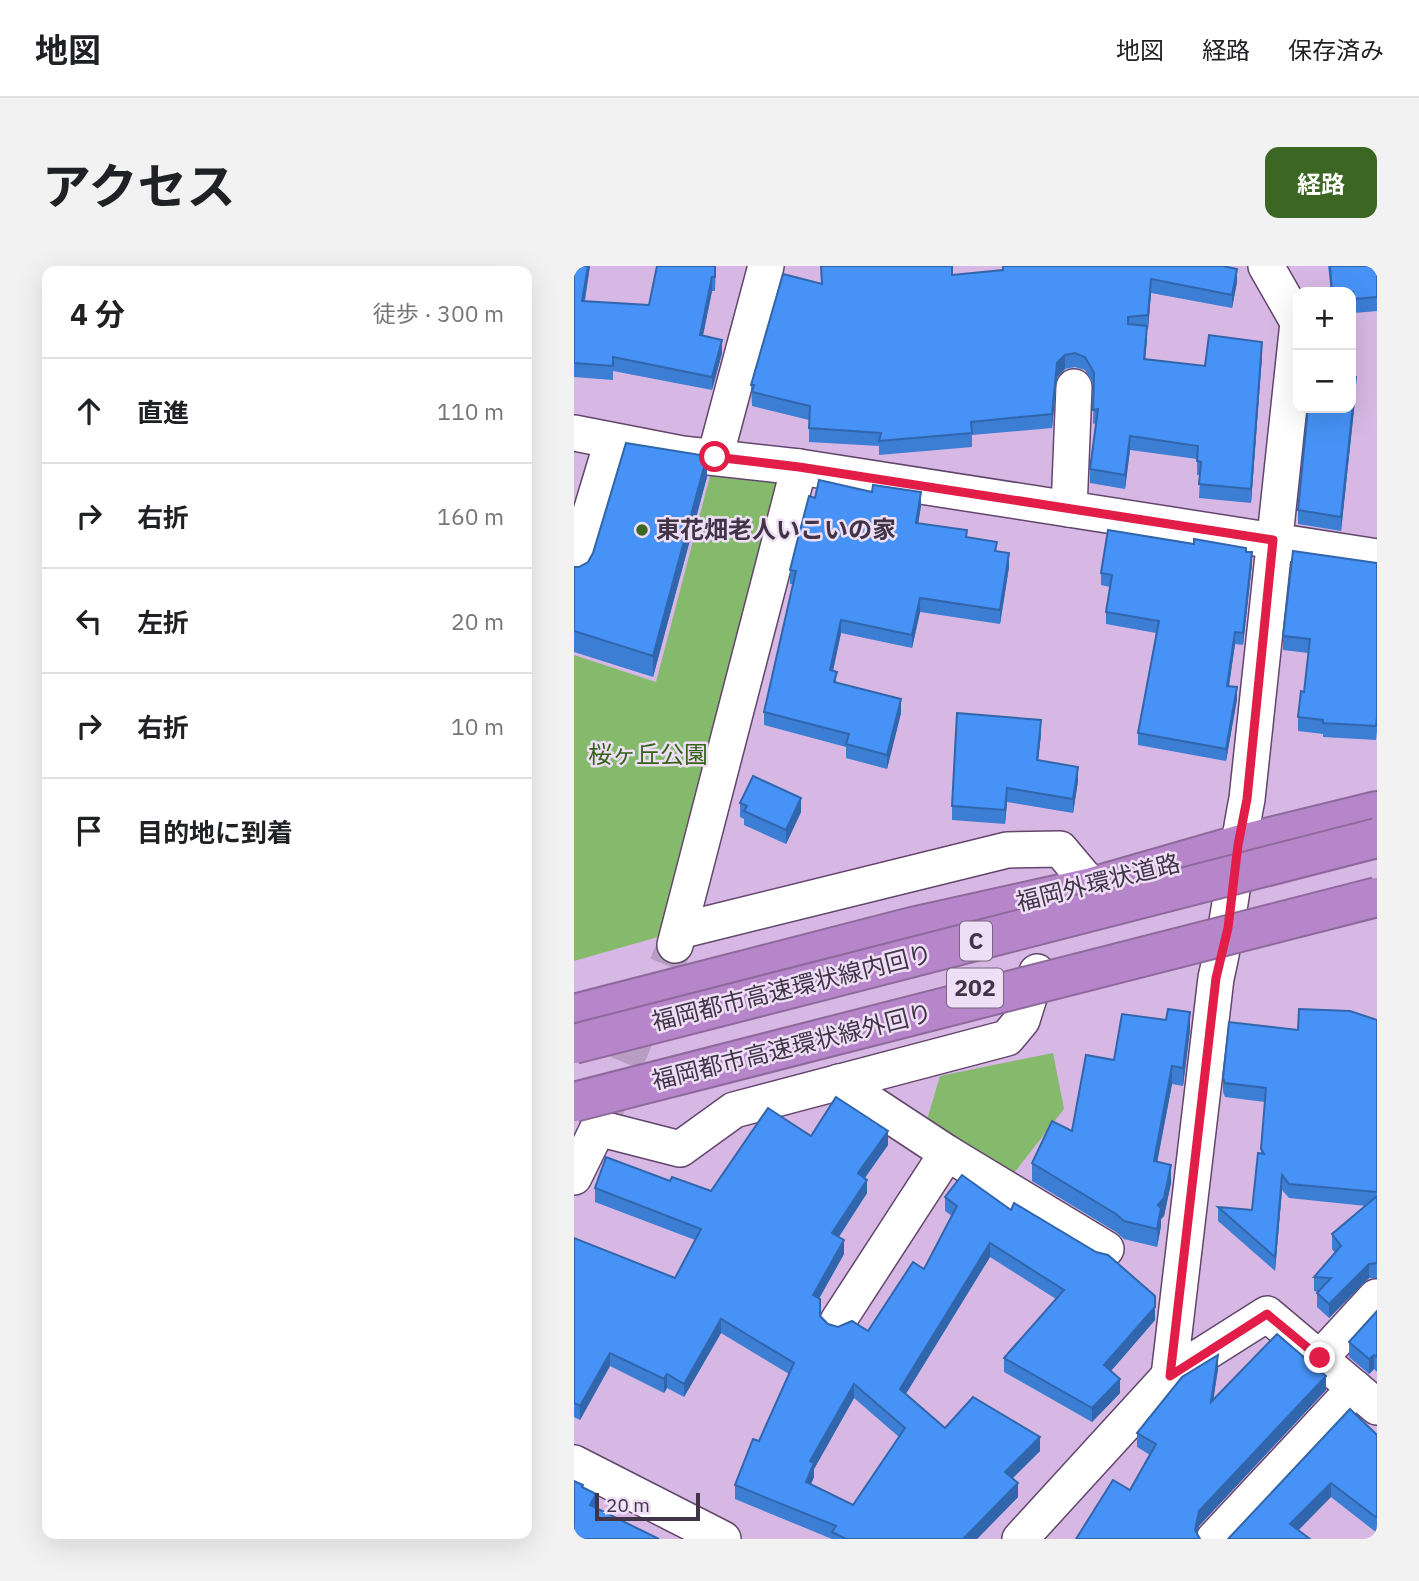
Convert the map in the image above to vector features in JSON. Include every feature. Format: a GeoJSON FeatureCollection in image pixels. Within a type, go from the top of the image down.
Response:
{"type":"FeatureCollection","features":[{"type":"Feature","properties":{"kind":"highway","name":"福岡外環状道路"},"geometry":{"type":"LineString","coordinates":[[574,1014],[912,927],[1092,887],[1238,845],[1377,811]]}},
{"type":"Feature","properties":{"kind":"highway","name":"福岡都市高速環状線内回り"},"geometry":{"type":"LineString","coordinates":[[574,1044],[1377,838]]}},
{"type":"Feature","properties":{"kind":"highway","name":"202"},"geometry":{"type":"LineString","coordinates":[[574,1087],[1377,890]]}},
{"type":"Feature","properties":{"kind":"highway","name":"福岡都市高速環状線外回り"},"geometry":{"type":"LineString","coordinates":[[574,1102],[1377,897]]}},
{"type":"Feature","properties":{"kind":"street"},"geometry":{"type":"LineString","coordinates":[[715,457],[766,266]]}},
{"type":"Feature","properties":{"kind":"street"},"geometry":{"type":"LineString","coordinates":[[1170,1376],[1216,978],[1228,928],[1238,845],[1247,799],[1298,322],[1266,266]]}},
{"type":"Feature","properties":{"kind":"street"},"geometry":{"type":"LineString","coordinates":[[1069,509],[1074,387]]}},
{"type":"Feature","properties":{"kind":"street"},"geometry":{"type":"LineString","coordinates":[[574,433],[612,442],[799,467],[1377,557]]}},
{"type":"Feature","properties":{"kind":"street"},"geometry":{"type":"LineString","coordinates":[[574,568],[612,442]]}},
{"type":"Feature","properties":{"kind":"street"},"geometry":{"type":"LineString","coordinates":[[799,467],[677,938],[1007,850],[1060,849],[1092,887]]}},
{"type":"Feature","properties":{"kind":"street"},"geometry":{"type":"LineString","coordinates":[[574,1177],[598,1128],[680,1149],[734,1110],[1007,1038],[1022,1020],[1037,972]]}},
{"type":"Feature","properties":{"kind":"street"},"geometry":{"type":"LineString","coordinates":[[839,1082],[947,1153],[1107,1250]]}},
{"type":"Feature","properties":{"kind":"street"},"geometry":{"type":"LineString","coordinates":[[838,1321],[947,1153]]}},
{"type":"Feature","properties":{"kind":"street"},"geometry":{"type":"LineString","coordinates":[[1320,1358],[1376,1297]]}},
{"type":"Feature","properties":{"kind":"street"},"geometry":{"type":"LineString","coordinates":[[1020,1539],[1170,1376],[1267,1314],[1366,1397],[1214,1539]]}},
{"type":"Feature","properties":{"kind":"street"},"geometry":{"type":"LineString","coordinates":[[574,1463],[723,1539]]}},
{"type":"Feature","properties":{"kind":"green space","name":"桜ヶ丘公園"},"geometry":{"type":"Polygon","coordinates":[[[715,457],[799,467],[679,931],[574,961],[574,655],[656,682],[715,457]]]}},
{"type":"Feature","properties":{"kind":"green space"},"geometry":{"type":"Polygon","coordinates":[[[1053,1053],[1064,1109],[1007,1182],[926,1123],[940,1076],[1053,1053]]]}},
{"type":"Feature","properties":{"kind":"building"},"geometry":{"type":"Polygon","coordinates":[[[574,266],[588,266],[582,301],[649,305],[657,266],[715,266],[715,277],[712,277],[700,335],[722,340],[712,377],[613,357],[613,366],[574,363],[574,266]]]}},
{"type":"Feature","properties":{"kind":"building"},"geometry":{"type":"Polygon","coordinates":[[[821,266],[952,266],[952,275],[1003,270],[1003,266],[1223,266],[1237,269],[1232,295],[1151,279],[1148,315],[1128,317],[1128,324],[1147,326],[1144,359],[1205,366],[1209,335],[1262,342],[1251,489],[1199,484],[1201,462],[1197,461],[1198,446],[1130,436],[1125,475],[1090,469],[1098,409],[1093,410],[1094,373],[1085,357],[1075,353],[1065,355],[1057,363],[1052,414],[971,422],[972,433],[879,441],[881,433],[809,428],[810,406],[752,392],[754,385],[751,385],[783,274],[822,284],[821,266]]]}},
{"type":"Feature","properties":{"kind":"building"},"geometry":{"type":"Polygon","coordinates":[[[1330,266],[1377,266],[1377,297],[1356,299],[1356,287],[1332,287],[1330,266]]]}},
{"type":"Feature","properties":{"kind":"building"},"geometry":{"type":"Polygon","coordinates":[[[1308,413],[1352,413],[1341,517],[1298,510],[1308,413]]]}},
{"type":"Feature","properties":{"kind":"building","name":"東花畑老人いこいの家"},"geometry":{"type":"Polygon","coordinates":[[[626,443],[707,456],[653,656],[574,631],[574,567],[588,562],[593,553],[626,443]]]}},
{"type":"Feature","properties":{"kind":"building"},"geometry":{"type":"Polygon","coordinates":[[[819,480],[872,492],[873,485],[921,492],[916,523],[967,530],[966,537],[997,542],[995,551],[1009,553],[1000,610],[920,598],[912,635],[841,620],[830,670],[837,672],[834,682],[901,699],[887,755],[846,744],[849,734],[764,712],[796,571],[790,570],[809,496],[815,498],[819,480]]]}},
{"type":"Feature","properties":{"kind":"building"},"geometry":{"type":"Polygon","coordinates":[[[1108,530],[1194,544],[1194,539],[1246,548],[1246,552],[1252,552],[1243,633],[1235,632],[1227,686],[1237,687],[1226,749],[1138,733],[1159,621],[1106,612],[1112,575],[1101,573],[1108,530]]]}},
{"type":"Feature","properties":{"kind":"building"},"geometry":{"type":"Polygon","coordinates":[[[1293,551],[1377,563],[1376,726],[1323,723],[1323,720],[1298,717],[1301,691],[1304,692],[1310,639],[1283,636],[1293,551]]]}},
{"type":"Feature","properties":{"kind":"building"},"geometry":{"type":"Polygon","coordinates":[[[957,713],[1041,720],[1037,760],[1078,767],[1073,799],[1007,788],[1005,810],[952,806],[957,713]]]}},
{"type":"Feature","properties":{"kind":"building"},"geometry":{"type":"Polygon","coordinates":[[[753,776],[801,798],[786,830],[744,811],[747,806],[740,803],[753,776]]]}},
{"type":"Feature","properties":{"kind":"building"},"geometry":{"type":"Polygon","coordinates":[[[1168,1009],[1190,1012],[1183,1068],[1172,1066],[1154,1161],[1171,1165],[1164,1198],[1158,1205],[1161,1208],[1157,1229],[1124,1221],[1032,1163],[1052,1121],[1072,1131],[1086,1055],[1114,1060],[1122,1014],[1166,1020],[1168,1009]]]}},
{"type":"Feature","properties":{"kind":"building"},"geometry":{"type":"Polygon","coordinates":[[[1299,1009],[1350,1011],[1377,1020],[1377,1192],[1289,1184],[1282,1175],[1275,1257],[1218,1207],[1252,1210],[1258,1153],[1264,1154],[1261,1149],[1266,1088],[1225,1083],[1223,1078],[1229,1022],[1298,1030],[1299,1009]]]}},
{"type":"Feature","properties":{"kind":"building"},"geometry":{"type":"Polygon","coordinates":[[[836,1097],[888,1131],[858,1173],[867,1180],[832,1233],[844,1240],[813,1295],[820,1299],[820,1316],[828,1324],[838,1327],[852,1321],[868,1331],[913,1262],[924,1269],[957,1206],[945,1197],[962,1175],[1011,1210],[1014,1203],[1096,1252],[1108,1255],[1155,1296],[1155,1307],[1104,1365],[1120,1379],[1092,1408],[1004,1358],[1064,1290],[990,1243],[900,1389],[945,1428],[973,1397],[1040,1437],[1005,1472],[1018,1483],[963,1539],[846,1539],[832,1532],[836,1526],[735,1485],[753,1439],[759,1441],[794,1363],[721,1319],[684,1384],[667,1374],[664,1379],[610,1353],[580,1406],[574,1403],[574,1238],[675,1278],[701,1229],[595,1188],[606,1157],[670,1181],[672,1177],[711,1191],[768,1108],[811,1136],[836,1097]],[[854,1384],[810,1461],[814,1463],[806,1482],[853,1505],[905,1428],[854,1384]]]}},
{"type":"Feature","properties":{"kind":"building"},"geometry":{"type":"Polygon","coordinates":[[[1377,1196],[1377,1263],[1369,1264],[1329,1304],[1317,1293],[1331,1278],[1314,1277],[1341,1246],[1332,1234],[1377,1196]]]}},
{"type":"Feature","properties":{"kind":"building"},"geometry":{"type":"Polygon","coordinates":[[[1377,1311],[1377,1357],[1374,1355],[1369,1359],[1349,1342],[1377,1311]]]}},
{"type":"Feature","properties":{"kind":"building"},"geometry":{"type":"Polygon","coordinates":[[[1277,1334],[1326,1376],[1199,1511],[1195,1530],[1200,1539],[1076,1539],[1113,1480],[1130,1490],[1156,1444],[1137,1433],[1182,1377],[1218,1355],[1211,1402],[1277,1334]]]}},
{"type":"Feature","properties":{"kind":"building"},"geometry":{"type":"Polygon","coordinates":[[[1350,1409],[1377,1435],[1377,1518],[1331,1483],[1290,1524],[1310,1539],[1228,1539],[1350,1409]]]}},
{"type":"Feature","properties":{"kind":"building"},"geometry":{"type":"Polygon","coordinates":[[[574,1481],[596,1494],[590,1505],[659,1539],[574,1539],[574,1481]]]}},
{"type":"Feature","properties":{"kind":"tunnel"},"geometry":{"type":"LineString","coordinates":[[605,1112],[675,945]]}},
{"type":"Feature","properties":{"kind":"place","name":"東花畑老人いこいの家"},"geometry":{"type":"Point","coordinates":[642,530]}},
{"type":"Feature","properties":{"kind":"route"},"geometry":{"type":"LineString","coordinates":[[715,457],[799,467],[1273,540],[1247,799],[1238,845],[1228,928],[1216,978],[1170,1376],[1267,1314],[1320,1358]]}}]}
